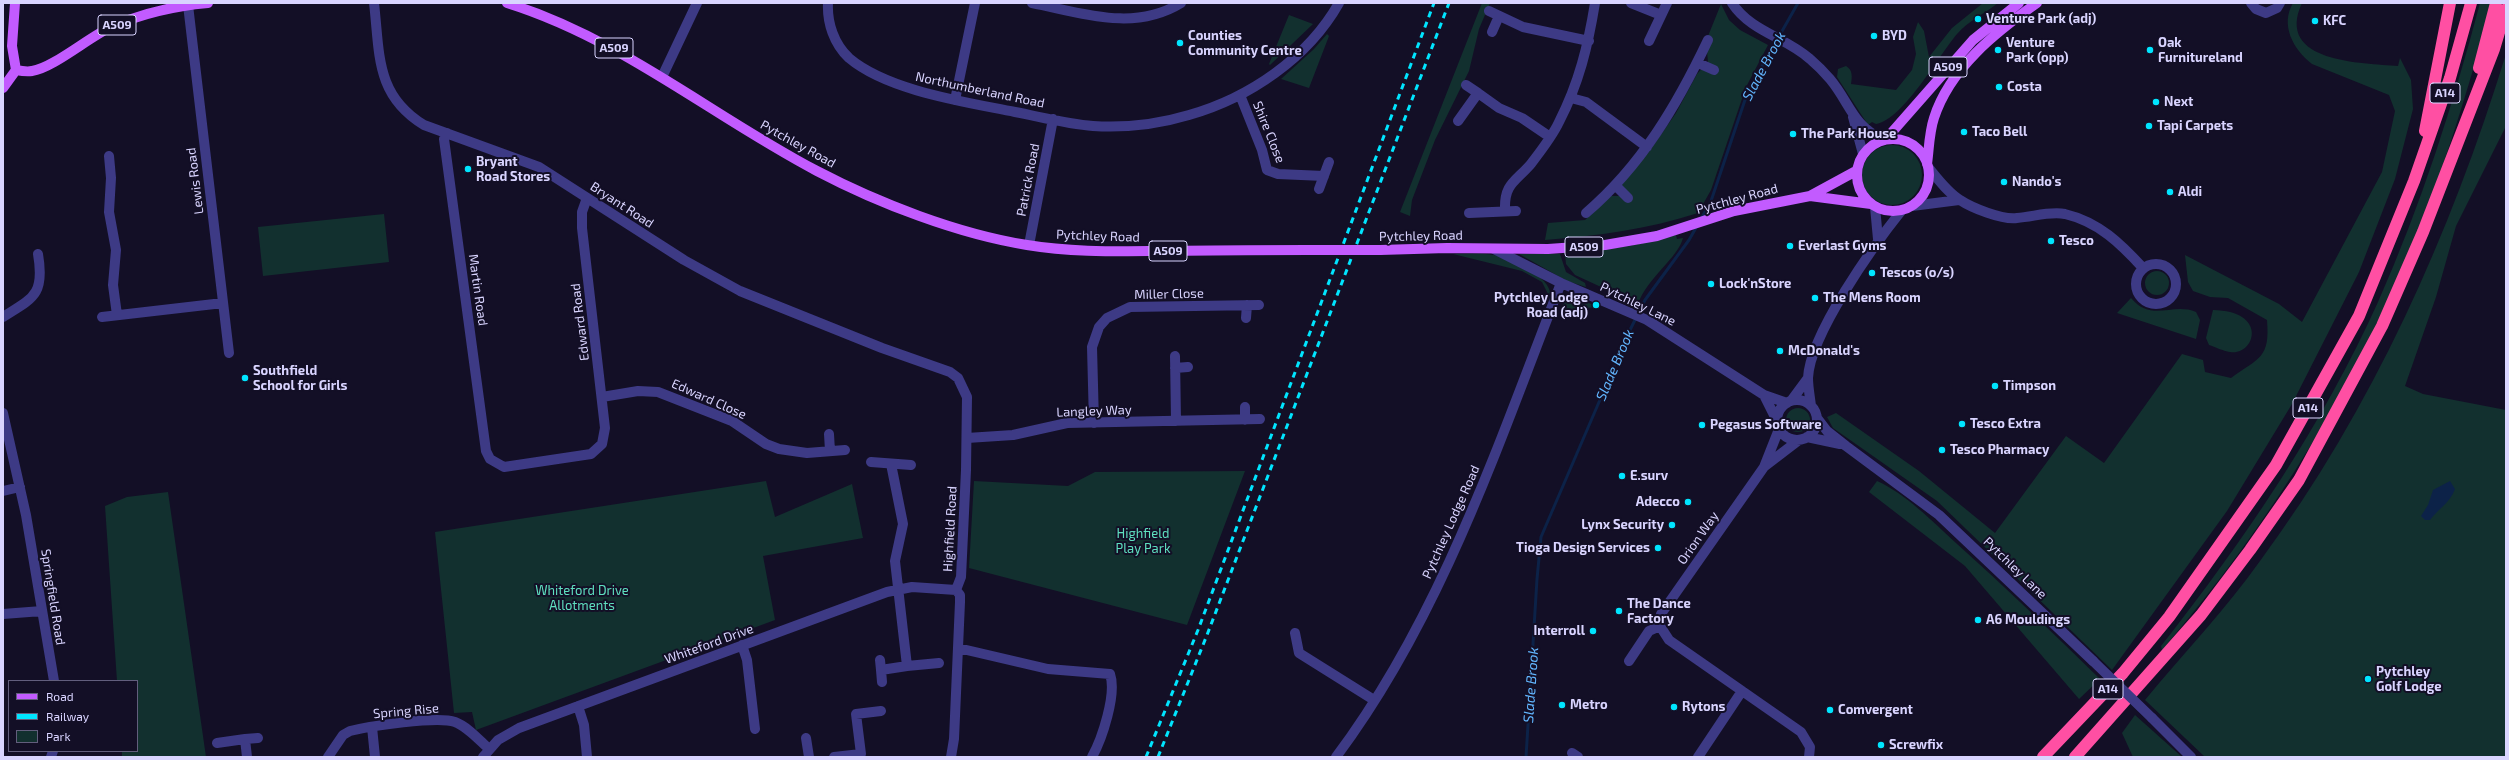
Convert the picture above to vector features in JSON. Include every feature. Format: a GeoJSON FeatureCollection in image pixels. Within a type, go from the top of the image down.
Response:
{"type":"FeatureCollection","features":[{"type":"Feature","properties":{"kind":"highway"},"geometry":{"type":"LineString","coordinates":[[2414,181],[2450,3]]}},
{"type":"Feature","properties":{"kind":"highway","name":"A14"},"geometry":{"type":"LineString","coordinates":[[2043,757],[2123,673],[2169,617],[2276,465],[2359,316],[2414,181],[2450,78],[2471,3]]}},
{"type":"Feature","properties":{"kind":"highway","name":"A14"},"geometry":{"type":"LineString","coordinates":[[2075,757],[2201,614],[2250,550],[2299,480],[2382,326],[2423,232],[2459,136],[2496,3]]}},
{"type":"Feature","properties":{"kind":"highway"},"geometry":{"type":"LineString","coordinates":[[2459,136],[2494,48],[2506,9]]}},
{"type":"Feature","properties":{"kind":"main road"},"geometry":{"type":"LineString","coordinates":[[3,88],[16,70],[12,46],[15,3]]}},
{"type":"Feature","properties":{"kind":"main road","name":"A509"},"geometry":{"type":"LineString","coordinates":[[16,70],[32,71],[57,59],[95,35],[130,19],[155,10],[208,3]]}},
{"type":"Feature","properties":{"kind":"main road","name":"Pytchley Road"},"geometry":{"type":"LineString","coordinates":[[507,3],[540,13],[601,40],[765,142],[819,172],[859,191],[971,233],[1029,246],[1130,251],[1494,248],[1548,249],[1605,245],[1657,236],[1720,216],[1773,202],[1810,196],[1873,206]]}},
{"type":"Feature","properties":{"kind":"main road","name":"A509"},"geometry":{"type":"LineString","coordinates":[[1863,154],[1872,145],[1885,140],[1973,40],[2019,3]]}},
{"type":"Feature","properties":{"kind":"main road","name":"A509"},"geometry":{"type":"LineString","coordinates":[[1873,206],[1883,210],[1902,210],[1912,206],[1926,189],[1929,176],[1928,166],[1934,118],[1953,82],[1978,51],[2037,3]]}},
{"type":"Feature","properties":{"kind":"main road"},"geometry":{"type":"LineString","coordinates":[[1885,140],[1899,139],[1911,144],[1921,153],[1928,166]]}},
{"type":"Feature","properties":{"kind":"main road"},"geometry":{"type":"LineString","coordinates":[[1863,154],[1856,171],[1859,190],[1873,206]]}},
{"type":"Feature","properties":{"kind":"main road","name":"Pytchley Road"},"geometry":{"type":"LineString","coordinates":[[1810,196],[1856,171]]}},
{"type":"Feature","properties":{"kind":"street","name":"Bryant Road"},"geometry":{"type":"LineString","coordinates":[[374,3],[382,70],[391,95],[407,115],[424,125],[539,167],[684,260],[733,287],[788,311],[933,366]]}},
{"type":"Feature","properties":{"kind":"street"},"geometry":{"type":"LineString","coordinates":[[662,77],[697,3]]}},
{"type":"Feature","properties":{"kind":"street","name":"Northumberland Road"},"geometry":{"type":"LineString","coordinates":[[828,3],[830,27],[834,38],[849,58],[870,71],[904,86],[955,100],[1094,126],[1143,124],[1189,115],[1240,96],[1287,64],[1320,30],[1339,3]]}},
{"type":"Feature","properties":{"kind":"street"},"geometry":{"type":"LineString","coordinates":[[955,100],[975,3]]}},
{"type":"Feature","properties":{"kind":"street"},"geometry":{"type":"LineString","coordinates":[[1032,3],[1117,19],[1136,19],[1169,10],[1182,3]]}},
{"type":"Feature","properties":{"kind":"street"},"geometry":{"type":"LineString","coordinates":[[1505,210],[1505,198],[1510,184],[1529,166],[1550,137],[1571,98],[1584,63],[1595,3]]}},
{"type":"Feature","properties":{"kind":"street"},"geometry":{"type":"LineString","coordinates":[[1631,3],[1661,15]]}},
{"type":"Feature","properties":{"kind":"street"},"geometry":{"type":"LineString","coordinates":[[1649,41],[1667,3]]}},
{"type":"Feature","properties":{"kind":"street"},"geometry":{"type":"LineString","coordinates":[[1732,3],[1749,23],[1809,58],[1830,79],[1853,117],[1870,134],[1885,140]]}},
{"type":"Feature","properties":{"kind":"street"},"geometry":{"type":"LineString","coordinates":[[2251,3],[2256,10],[2266,13],[2277,8],[2280,3]]}},
{"type":"Feature","properties":{"kind":"street","name":"Lewis Road"},"geometry":{"type":"LineString","coordinates":[[188,5],[229,353]]}},
{"type":"Feature","properties":{"kind":"street"},"geometry":{"type":"LineString","coordinates":[[1490,10],[1499,16],[1524,27],[1588,41]]}},
{"type":"Feature","properties":{"kind":"street"},"geometry":{"type":"LineString","coordinates":[[1492,32],[1499,16]]}},
{"type":"Feature","properties":{"kind":"street"},"geometry":{"type":"LineString","coordinates":[[1586,213],[1615,186],[1647,147],[1672,111],[1698,63],[1708,40]]}},
{"type":"Feature","properties":{"kind":"street"},"geometry":{"type":"LineString","coordinates":[[1698,63],[1714,70]]}},
{"type":"Feature","properties":{"kind":"street"},"geometry":{"type":"LineString","coordinates":[[1466,85],[1499,108],[1522,118],[1550,137]]}},
{"type":"Feature","properties":{"kind":"street"},"geometry":{"type":"LineString","coordinates":[[1458,121],[1478,94]]}},
{"type":"Feature","properties":{"kind":"street","name":"Shire Close"},"geometry":{"type":"LineString","coordinates":[[1240,96],[1262,150],[1267,170],[1278,174],[1324,176]]}},
{"type":"Feature","properties":{"kind":"street"},"geometry":{"type":"LineString","coordinates":[[1571,98],[1586,102],[1647,147]]}},
{"type":"Feature","properties":{"kind":"street"},"geometry":{"type":"LineString","coordinates":[[1853,117],[1863,154]]}},
{"type":"Feature","properties":{"kind":"street","name":"Patrick Road"},"geometry":{"type":"LineString","coordinates":[[1029,246],[1053,119]]}},
{"type":"Feature","properties":{"kind":"street","name":"Martin Road"},"geometry":{"type":"LineString","coordinates":[[447,133],[444,139],[486,451],[490,459],[496,465],[511,467],[585,455],[596,451],[602,444]]}},
{"type":"Feature","properties":{"kind":"street"},"geometry":{"type":"LineString","coordinates":[[110,156],[111,178],[109,212],[116,250],[113,285],[116,315]]}},
{"type":"Feature","properties":{"kind":"street"},"geometry":{"type":"LineString","coordinates":[[1319,189],[1329,162]]}},
{"type":"Feature","properties":{"kind":"street"},"geometry":{"type":"LineString","coordinates":[[1928,166],[1959,200],[2000,217],[2015,219],[2053,213],[2066,214],[2092,224],[2116,239],[2143,268]]}},
{"type":"Feature","properties":{"kind":"street"},"geometry":{"type":"LineString","coordinates":[[1615,186],[1628,198]]}},
{"type":"Feature","properties":{"kind":"street","name":"Edward Road"},"geometry":{"type":"LineString","coordinates":[[587,198],[582,212],[582,228],[602,396],[605,435],[602,444]]}},
{"type":"Feature","properties":{"kind":"street"},"geometry":{"type":"LineString","coordinates":[[1912,206],[1959,200]]}},
{"type":"Feature","properties":{"kind":"street"},"geometry":{"type":"LineString","coordinates":[[1873,206],[1878,239]]}},
{"type":"Feature","properties":{"kind":"street"},"geometry":{"type":"LineString","coordinates":[[1469,213],[1505,210],[1516,211]]}},
{"type":"Feature","properties":{"kind":"street"},"geometry":{"type":"LineString","coordinates":[[1764,395],[1784,435],[1803,439],[1814,431],[1817,418],[1811,406],[1808,378],[1815,348],[1841,300],[1878,239],[1902,210]]}},
{"type":"Feature","properties":{"kind":"street","name":"Pytchley Lane"},"geometry":{"type":"LineString","coordinates":[[1494,248],[1561,283],[1628,310],[1647,320],[1764,395],[1789,402]]}},
{"type":"Feature","properties":{"kind":"street"},"geometry":{"type":"LineString","coordinates":[[3,317],[24,306],[34,296],[38,286],[40,265],[38,254]]}},
{"type":"Feature","properties":{"kind":"street"},"geometry":{"type":"LineString","coordinates":[[2155,264],[2161,264],[2172,271],[2177,282],[2177,288],[2170,300],[2156,305],[2142,299],[2136,284],[2138,276],[2143,268],[2155,264]]}},
{"type":"Feature","properties":{"kind":"street","name":"Pytchley Lodge Road"},"geometry":{"type":"LineString","coordinates":[[1336,757],[1374,700],[1423,613],[1475,502],[1521,391],[1561,283]]}},
{"type":"Feature","properties":{"kind":"street"},"geometry":{"type":"LineString","coordinates":[[102,316],[223,303]]}},
{"type":"Feature","properties":{"kind":"street"},"geometry":{"type":"LineString","coordinates":[[1246,318],[1247,305]]}},
{"type":"Feature","properties":{"kind":"street","name":"Miller Close"},"geometry":{"type":"LineString","coordinates":[[1094,423],[1092,347],[1099,328],[1107,318],[1130,307],[1259,305]]}},
{"type":"Feature","properties":{"kind":"street"},"geometry":{"type":"LineString","coordinates":[[1175,356],[1176,421]]}},
{"type":"Feature","properties":{"kind":"street","name":"Highfield Road"},"geometry":{"type":"LineString","coordinates":[[933,366],[950,372],[958,378],[964,386],[966,397],[967,438],[961,577],[956,590],[960,595],[960,602],[954,739],[951,757]]}},
{"type":"Feature","properties":{"kind":"street"},"geometry":{"type":"LineString","coordinates":[[1175,368],[1188,368]]}},
{"type":"Feature","properties":{"kind":"street"},"geometry":{"type":"LineString","coordinates":[[1778,425],[1782,408],[1789,402],[1808,378]]}},
{"type":"Feature","properties":{"kind":"street","name":"Edward Close"},"geometry":{"type":"LineString","coordinates":[[602,396],[638,391],[658,392],[732,421],[766,444],[794,452],[845,450]]}},
{"type":"Feature","properties":{"kind":"street"},"geometry":{"type":"LineString","coordinates":[[1789,402],[1805,402],[1811,406]]}},
{"type":"Feature","properties":{"kind":"street"},"geometry":{"type":"LineString","coordinates":[[1244,420],[1245,407]]}},
{"type":"Feature","properties":{"kind":"street","name":"Springfield Road"},"geometry":{"type":"LineString","coordinates":[[3,413],[26,518],[54,680]]}},
{"type":"Feature","properties":{"kind":"street","name":"Pytchley Lane"},"geometry":{"type":"LineString","coordinates":[[1817,418],[1827,431],[1939,515],[2191,756]]}},
{"type":"Feature","properties":{"kind":"street","name":"Langley Way"},"geometry":{"type":"LineString","coordinates":[[967,438],[1013,435],[1054,424],[1260,419]]}},
{"type":"Feature","properties":{"kind":"street","name":"Orion Way"},"geometry":{"type":"LineString","coordinates":[[1660,626],[1662,614],[1764,467],[1778,425]]}},
{"type":"Feature","properties":{"kind":"street"},"geometry":{"type":"LineString","coordinates":[[829,434],[830,451]]}},
{"type":"Feature","properties":{"kind":"street","name":"Pytchley Lane"},"geometry":{"type":"LineString","coordinates":[[1803,439],[1823,439],[1846,446]]}},
{"type":"Feature","properties":{"kind":"street","name":"Orion Way"},"geometry":{"type":"LineString","coordinates":[[1764,467],[1803,439]]}},
{"type":"Feature","properties":{"kind":"street"},"geometry":{"type":"LineString","coordinates":[[871,462],[911,465]]}},
{"type":"Feature","properties":{"kind":"street"},"geometry":{"type":"LineString","coordinates":[[891,464],[903,524],[903,532],[895,561],[900,589],[907,666]]}},
{"type":"Feature","properties":{"kind":"street"},"geometry":{"type":"LineString","coordinates":[[3,491],[20,487]]}},
{"type":"Feature","properties":{"kind":"street","name":"Whiteford Drive"},"geometry":{"type":"LineString","coordinates":[[486,753],[508,733],[578,706],[900,589],[912,587],[956,590]]}},
{"type":"Feature","properties":{"kind":"street"},"geometry":{"type":"LineString","coordinates":[[3,614],[42,611]]}},
{"type":"Feature","properties":{"kind":"street"},"geometry":{"type":"LineString","coordinates":[[1629,661],[1649,631],[1660,626],[1669,640],[1801,732],[1808,743],[1809,757]]}},
{"type":"Feature","properties":{"kind":"street"},"geometry":{"type":"LineString","coordinates":[[1295,633],[1299,653],[1374,700]]}},
{"type":"Feature","properties":{"kind":"street"},"geometry":{"type":"LineString","coordinates":[[742,646],[747,660],[755,729]]}},
{"type":"Feature","properties":{"kind":"street"},"geometry":{"type":"LineString","coordinates":[[958,648],[1048,669],[1110,674],[1112,686],[1103,732],[1092,757]]}},
{"type":"Feature","properties":{"kind":"street"},"geometry":{"type":"LineString","coordinates":[[882,682],[880,665],[907,666],[939,663]]}},
{"type":"Feature","properties":{"kind":"street"},"geometry":{"type":"LineString","coordinates":[[1698,757],[1742,691]]}},
{"type":"Feature","properties":{"kind":"street"},"geometry":{"type":"LineString","coordinates":[[578,706],[584,725],[588,757]]}},
{"type":"Feature","properties":{"kind":"street"},"geometry":{"type":"LineString","coordinates":[[835,757],[861,754],[856,714],[881,711]]}},
{"type":"Feature","properties":{"kind":"street","name":"Spring Rise"},"geometry":{"type":"LineString","coordinates":[[328,757],[343,735],[350,731],[372,727],[448,720],[469,731],[486,753]]}},
{"type":"Feature","properties":{"kind":"street"},"geometry":{"type":"LineString","coordinates":[[372,727],[375,757]]}},
{"type":"Feature","properties":{"kind":"street"},"geometry":{"type":"LineString","coordinates":[[216,743],[258,738]]}},
{"type":"Feature","properties":{"kind":"street"},"geometry":{"type":"LineString","coordinates":[[806,738],[808,757]]}},
{"type":"Feature","properties":{"kind":"street"},"geometry":{"type":"LineString","coordinates":[[245,739],[247,757]]}},
{"type":"Feature","properties":{"kind":"green space"},"geometry":{"type":"Polygon","coordinates":[[[1482,3],[1490,3],[1479,29],[1469,71],[1435,140],[1412,200],[1410,216],[1400,212],[1482,3]]]}},
{"type":"Feature","properties":{"kind":"green space"},"geometry":{"type":"Polygon","coordinates":[[[1983,3],[1998,3],[1961,29],[1920,85],[1898,111],[1886,120],[1876,124],[1872,122],[1868,125],[1837,77],[1838,69],[1846,66],[1850,70],[1852,74],[1851,84],[1896,90],[1912,70],[1916,54],[1913,37],[1918,22],[1924,31],[1929,57],[1952,28],[1983,3]]]}},
{"type":"Feature","properties":{"kind":"green space"},"geometry":{"type":"Polygon","coordinates":[[[2293,3],[2302,3],[2297,23],[2300,38],[2311,49],[2326,56],[2345,61],[2364,63],[2398,66],[2400,58],[2411,80],[2413,109],[2395,179],[2359,272],[2292,404],[2227,511],[2112,670],[1937,501],[1833,428],[1827,417],[1836,413],[1919,471],[1995,533],[2066,436],[2104,463],[2182,354],[2203,360],[2205,372],[2231,378],[2256,360],[2265,350],[2268,333],[2267,320],[2228,298],[2210,297],[2193,291],[2188,282],[2185,255],[2279,304],[2302,322],[2382,172],[2395,111],[2389,95],[2312,64],[2305,58],[2294,44],[2288,28],[2289,11],[2293,3]]]}},
{"type":"Feature","properties":{"kind":"green space"},"geometry":{"type":"Polygon","coordinates":[[[2480,3],[2492,3],[2452,138],[2424,217],[2373,333],[2311,444],[2277,498],[2203,601],[2162,650],[2161,646],[2222,565],[2280,480],[2333,392],[2356,348],[2394,265],[2422,192],[2459,79],[2480,3]]]}},
{"type":"Feature","properties":{"kind":"green space"},"geometry":{"type":"Polygon","coordinates":[[[1721,4],[1729,20],[1740,30],[1768,45],[1746,87],[1711,190],[1698,213],[1642,228],[1545,240],[1548,223],[1585,220],[1611,196],[1621,196],[1622,183],[1651,149],[1676,113],[1697,74],[1708,62],[1706,41],[1721,4]]]}},
{"type":"Feature","properties":{"kind":"green space"},"geometry":{"type":"Polygon","coordinates":[[[1289,15],[1313,24],[1270,65],[1269,64],[1289,15]]]}},
{"type":"Feature","properties":{"kind":"green space"},"geometry":{"type":"Polygon","coordinates":[[[1327,34],[1329,36],[1309,88],[1281,79],[1314,49],[1327,34]]]}},
{"type":"Feature","properties":{"kind":"green space","name":"Pytchley Golf Lodge"},"geometry":{"type":"Polygon","coordinates":[[[2506,54],[2506,126],[2456,226],[2436,297],[2405,386],[2423,394],[2506,410],[2506,757],[2205,757],[2145,700],[2247,579],[2260,561],[2301,503],[2338,443],[2373,381],[2433,254],[2460,188],[2506,54]]]}},
{"type":"Feature","properties":{"kind":"green space"},"geometry":{"type":"Polygon","coordinates":[[[1886,145],[1898,145],[1909,150],[1917,158],[1922,169],[1920,187],[1909,200],[1898,205],[1886,205],[1875,200],[1867,192],[1862,181],[1862,169],[1867,158],[1875,150],[1886,145]]]}},
{"type":"Feature","properties":{"kind":"green space"},"geometry":{"type":"Polygon","coordinates":[[[384,214],[389,262],[263,276],[258,227],[384,214]]]}},
{"type":"Feature","properties":{"kind":"green space"},"geometry":{"type":"Polygon","coordinates":[[[1676,235],[1677,239],[1683,238],[1680,246],[1648,286],[1638,304],[1575,275],[1566,264],[1565,254],[1630,246],[1676,235]]]}},
{"type":"Feature","properties":{"kind":"green space"},"geometry":{"type":"Polygon","coordinates":[[[1453,254],[1490,254],[1509,259],[1534,272],[1541,278],[1550,291],[1550,298],[1542,282],[1522,271],[1453,254]]]}},
{"type":"Feature","properties":{"kind":"green space"},"geometry":{"type":"Polygon","coordinates":[[[1519,254],[1560,254],[1566,272],[1585,283],[1586,287],[1567,281],[1519,254]]]}},
{"type":"Feature","properties":{"kind":"green space"},"geometry":{"type":"Polygon","coordinates":[[[2152,271],[2162,271],[2169,278],[2169,288],[2162,295],[2152,295],[2145,288],[2145,278],[2152,271]]]}},
{"type":"Feature","properties":{"kind":"green space"},"geometry":{"type":"Polygon","coordinates":[[[1574,297],[1596,307],[1559,311],[1566,300],[1574,297]]]}},
{"type":"Feature","properties":{"kind":"green space"},"geometry":{"type":"Polygon","coordinates":[[[2131,298],[2139,305],[2154,311],[2179,309],[2196,312],[2200,320],[2196,339],[2117,313],[2131,298]]]}},
{"type":"Feature","properties":{"kind":"green space"},"geometry":{"type":"Polygon","coordinates":[[[2213,310],[2231,312],[2243,318],[2250,325],[2252,333],[2250,341],[2246,347],[2239,351],[2230,352],[2209,345],[2206,338],[2213,310]]]}},
{"type":"Feature","properties":{"kind":"green space"},"geometry":{"type":"Polygon","coordinates":[[[1793,408],[1803,408],[1810,415],[1810,425],[1803,432],[1793,432],[1786,425],[1786,415],[1793,408]]]}},
{"type":"Feature","properties":{"kind":"green space","name":"Highfield Play Park"},"geometry":{"type":"Polygon","coordinates":[[[1245,471],[1187,625],[969,568],[974,481],[1068,486],[1095,472],[1245,471]]]}},
{"type":"Feature","properties":{"kind":"green space","name":"Whiteford Drive Allotments"},"geometry":{"type":"Polygon","coordinates":[[[766,481],[775,517],[852,484],[863,538],[763,556],[775,620],[476,730],[472,712],[454,713],[435,532],[766,481]]]}},
{"type":"Feature","properties":{"kind":"green space"},"geometry":{"type":"Polygon","coordinates":[[[1877,481],[1898,493],[1928,517],[2011,593],[2100,679],[2079,699],[1965,566],[1869,492],[1877,481]]]}},
{"type":"Feature","properties":{"kind":"green space"},"geometry":{"type":"Polygon","coordinates":[[[168,492],[206,757],[122,757],[122,752],[138,752],[138,680],[117,680],[105,506],[127,497],[168,492]]]}},
{"type":"Feature","properties":{"kind":"green space"},"geometry":{"type":"Polygon","coordinates":[[[2135,715],[2182,757],[2133,757],[2122,733],[2135,715]]]}},
{"type":"Feature","properties":{"kind":"water"},"geometry":{"type":"Polygon","coordinates":[[[2450,481],[2455,489],[2453,494],[2430,520],[2425,520],[2421,516],[2428,505],[2433,490],[2450,481]]]}},
{"type":"Feature","properties":{"kind":"waterway","name":"Slade Brook"},"geometry":{"type":"LineString","coordinates":[[1701,219],[1711,201],[1748,91],[1798,3]]}},
{"type":"Feature","properties":{"kind":"waterway","name":"Slade Brook"},"geometry":{"type":"LineString","coordinates":[[1526,757],[1541,537],[1630,330],[1645,300],[1689,240],[1697,226]]}},
{"type":"Feature","properties":{"kind":"railway"},"geometry":{"type":"LineString","coordinates":[[1146,757],[1198,630],[1434,3]]}},
{"type":"Feature","properties":{"kind":"railway"},"geometry":{"type":"LineString","coordinates":[[1158,757],[1207,635],[1449,3]]}},
{"type":"Feature","properties":{"kind":"place","name":"Venture Park (adj)"},"geometry":{"type":"Point","coordinates":[1978,19]}},
{"type":"Feature","properties":{"kind":"place","name":"KFC"},"geometry":{"type":"Point","coordinates":[2315,21]}},
{"type":"Feature","properties":{"kind":"place","name":"BYD"},"geometry":{"type":"Point","coordinates":[1874,36]}},
{"type":"Feature","properties":{"kind":"place","name":"Counties Community Centre"},"geometry":{"type":"Point","coordinates":[1180,43]}},
{"type":"Feature","properties":{"kind":"place","name":"Venture Park (opp)"},"geometry":{"type":"Point","coordinates":[1998,50]}},
{"type":"Feature","properties":{"kind":"place","name":"Oak Furnitureland"},"geometry":{"type":"Point","coordinates":[2150,50]}},
{"type":"Feature","properties":{"kind":"place","name":"Costa"},"geometry":{"type":"Point","coordinates":[1999,87]}},
{"type":"Feature","properties":{"kind":"place","name":"Next"},"geometry":{"type":"Point","coordinates":[2156,102]}},
{"type":"Feature","properties":{"kind":"place","name":"Tapi Carpets"},"geometry":{"type":"Point","coordinates":[2149,126]}},
{"type":"Feature","properties":{"kind":"place","name":"Taco Bell"},"geometry":{"type":"Point","coordinates":[1964,132]}},
{"type":"Feature","properties":{"kind":"place","name":"The Park House"},"geometry":{"type":"Point","coordinates":[1793,134]}},
{"type":"Feature","properties":{"kind":"place","name":"Bryant Road Stores"},"geometry":{"type":"Point","coordinates":[468,169]}},
{"type":"Feature","properties":{"kind":"place","name":"Nando's"},"geometry":{"type":"Point","coordinates":[2004,182]}},
{"type":"Feature","properties":{"kind":"place","name":"Aldi"},"geometry":{"type":"Point","coordinates":[2170,192]}},
{"type":"Feature","properties":{"kind":"place","name":"Tesco"},"geometry":{"type":"Point","coordinates":[2051,241]}},
{"type":"Feature","properties":{"kind":"place","name":"Everlast Gyms"},"geometry":{"type":"Point","coordinates":[1790,246]}},
{"type":"Feature","properties":{"kind":"place","name":"Tescos (o/s)"},"geometry":{"type":"Point","coordinates":[1872,273]}},
{"type":"Feature","properties":{"kind":"place","name":"Lock'nStore"},"geometry":{"type":"Point","coordinates":[1711,284]}},
{"type":"Feature","properties":{"kind":"place","name":"The Mens Room"},"geometry":{"type":"Point","coordinates":[1815,298]}},
{"type":"Feature","properties":{"kind":"place","name":"Pytchley Lodge Road (adj)"},"geometry":{"type":"Point","coordinates":[1596,305]}},
{"type":"Feature","properties":{"kind":"place","name":"McDonald's"},"geometry":{"type":"Point","coordinates":[1780,351]}},
{"type":"Feature","properties":{"kind":"place","name":"Southfield School for Girls"},"geometry":{"type":"Point","coordinates":[245,378]}},
{"type":"Feature","properties":{"kind":"place","name":"Timpson"},"geometry":{"type":"Point","coordinates":[1995,386]}},
{"type":"Feature","properties":{"kind":"place","name":"Tesco Extra"},"geometry":{"type":"Point","coordinates":[1962,424]}},
{"type":"Feature","properties":{"kind":"place","name":"Pegasus Software"},"geometry":{"type":"Point","coordinates":[1702,425]}},
{"type":"Feature","properties":{"kind":"place","name":"Tesco Pharmacy"},"geometry":{"type":"Point","coordinates":[1942,450]}},
{"type":"Feature","properties":{"kind":"place","name":"E.surv"},"geometry":{"type":"Point","coordinates":[1622,476]}},
{"type":"Feature","properties":{"kind":"place","name":"Adecco"},"geometry":{"type":"Point","coordinates":[1688,502]}},
{"type":"Feature","properties":{"kind":"place","name":"Lynx Security"},"geometry":{"type":"Point","coordinates":[1672,525]}},
{"type":"Feature","properties":{"kind":"place","name":"Tioga Design Services"},"geometry":{"type":"Point","coordinates":[1658,548]}},
{"type":"Feature","properties":{"kind":"place","name":"The Dance Factory"},"geometry":{"type":"Point","coordinates":[1619,611]}},
{"type":"Feature","properties":{"kind":"place","name":"A6 Mouldings"},"geometry":{"type":"Point","coordinates":[1978,620]}},
{"type":"Feature","properties":{"kind":"place","name":"Interroll"},"geometry":{"type":"Point","coordinates":[1593,631]}},
{"type":"Feature","properties":{"kind":"place","name":"Pytchley Golf Lodge"},"geometry":{"type":"Point","coordinates":[2368,679]}},
{"type":"Feature","properties":{"kind":"place","name":"Metro"},"geometry":{"type":"Point","coordinates":[1562,705]}},
{"type":"Feature","properties":{"kind":"place","name":"Rytons"},"geometry":{"type":"Point","coordinates":[1674,707]}},
{"type":"Feature","properties":{"kind":"place","name":"Comvergent"},"geometry":{"type":"Point","coordinates":[1830,710]}},
{"type":"Feature","properties":{"kind":"place","name":"Screwfix"},"geometry":{"type":"Point","coordinates":[1881,745]}}]}
